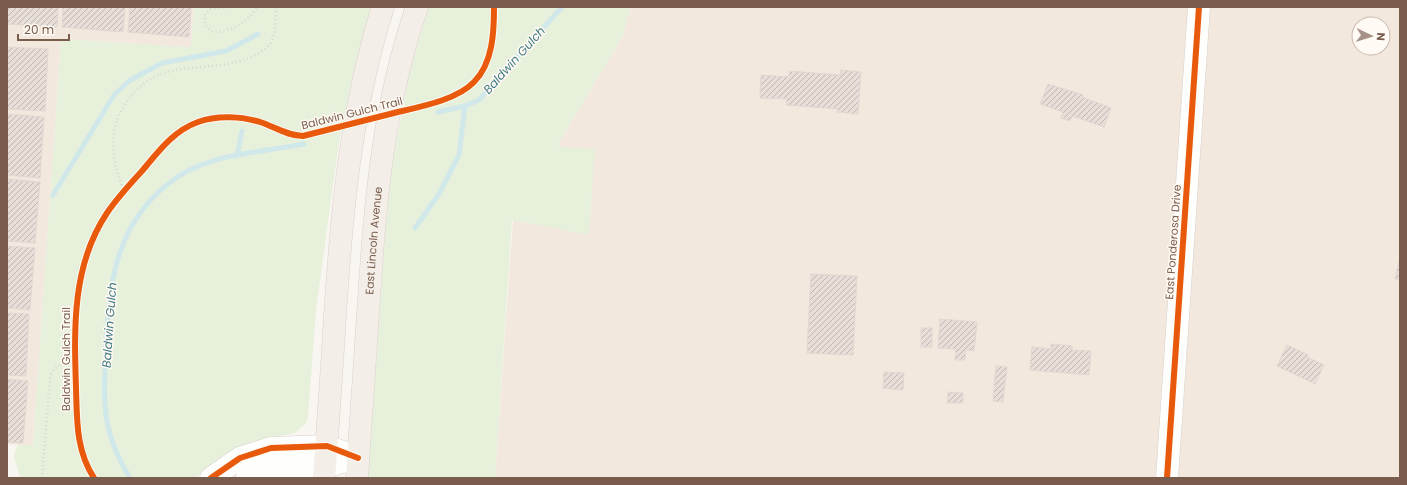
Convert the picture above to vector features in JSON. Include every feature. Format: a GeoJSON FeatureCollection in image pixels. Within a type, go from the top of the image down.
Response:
{"type":"FeatureCollection","features":[{"type":"Feature","properties":{"kind":"main road"},"geometry":{"type":"LineString","coordinates":[[325,464],[341,229],[347,168],[361,88],[384,7]]}},
{"type":"Feature","properties":{"kind":"main road","name":"East Lincoln Avenue"},"geometry":{"type":"LineString","coordinates":[[357,468],[373,240],[381,158],[398,73],[417,7]]}},
{"type":"Feature","properties":{"kind":"street","name":"East Ponderosa Drive"},"geometry":{"type":"LineString","coordinates":[[1167,478],[1199,7]]}},
{"type":"Feature","properties":{"kind":"street"},"geometry":{"type":"LineString","coordinates":[[211,478],[232,462],[258,451],[286,446],[325,464]]}},
{"type":"Feature","properties":{"kind":"street"},"geometry":{"type":"LineString","coordinates":[[247,478],[259,472],[286,466],[325,464],[357,468]]}},
{"type":"Feature","properties":{"kind":"path"},"geometry":{"type":"LineString","coordinates":[[231,7],[208,10],[205,14],[205,25],[213,32],[224,30],[249,19],[257,7]]}},
{"type":"Feature","properties":{"kind":"path"},"geometry":{"type":"LineString","coordinates":[[122,194],[114,161],[112,144],[117,120],[132,94],[151,78],[167,71],[184,67],[226,64],[259,54],[270,45],[273,38],[276,7]]}},
{"type":"Feature","properties":{"kind":"path"},"geometry":{"type":"LineString","coordinates":[[122,194],[128,187]]}},
{"type":"Feature","properties":{"kind":"path"},"geometry":{"type":"LineString","coordinates":[[42,478],[50,379],[54,369],[62,363],[75,359]]}},
{"type":"Feature","properties":{"kind":"shaded area"},"geometry":{"type":"Polygon","coordinates":[[[7,7],[194,7],[191,47],[61,39],[33,446],[7,444],[7,7]]]}},
{"type":"Feature","properties":{"kind":"shaded area"},"geometry":{"type":"Polygon","coordinates":[[[630,7],[1400,7],[1400,478],[495,478],[513,220],[589,234],[559,142],[623,36],[630,7]]]}},
{"type":"Feature","properties":{"kind":"green space"},"geometry":{"type":"Polygon","coordinates":[[[194,7],[371,7],[350,88],[339,142],[316,310],[308,416],[306,423],[295,433],[265,439],[223,457],[195,478],[20,478],[15,462],[16,450],[18,445],[33,445],[61,39],[191,47],[194,7]]]}},
{"type":"Feature","properties":{"kind":"green space"},"geometry":{"type":"Polygon","coordinates":[[[429,7],[630,7],[623,36],[559,142],[560,147],[595,149],[589,235],[512,220],[495,478],[368,478],[385,237],[392,165],[409,73],[429,7]]]}},
{"type":"Feature","properties":{"kind":"building"},"geometry":{"type":"Polygon","coordinates":[[[7,7],[58,7],[57,27],[7,24],[7,7]]]}},
{"type":"Feature","properties":{"kind":"building"},"geometry":{"type":"Polygon","coordinates":[[[63,7],[125,7],[123,32],[62,27],[63,7]]]}},
{"type":"Feature","properties":{"kind":"building"},"geometry":{"type":"Polygon","coordinates":[[[130,7],[191,7],[189,37],[128,32],[130,7]]]}},
{"type":"Feature","properties":{"kind":"building"},"geometry":{"type":"Polygon","coordinates":[[[7,47],[48,49],[45,111],[7,109],[7,47]]]}},
{"type":"Feature","properties":{"kind":"building"},"geometry":{"type":"Polygon","coordinates":[[[841,70],[861,72],[858,114],[837,112],[838,109],[786,105],[787,99],[760,98],[761,75],[789,77],[789,71],[840,75],[841,70]]]}},
{"type":"Feature","properties":{"kind":"building"},"geometry":{"type":"Polygon","coordinates":[[[1048,84],[1083,95],[1082,97],[1111,108],[1104,127],[1072,116],[1070,121],[1061,118],[1063,112],[1040,104],[1048,84]]]}},
{"type":"Feature","properties":{"kind":"building"},"geometry":{"type":"Polygon","coordinates":[[[7,114],[44,117],[40,178],[7,175],[7,114]]]}},
{"type":"Feature","properties":{"kind":"building"},"geometry":{"type":"Polygon","coordinates":[[[7,179],[40,182],[35,243],[7,241],[7,179]]]}},
{"type":"Feature","properties":{"kind":"building"},"geometry":{"type":"Polygon","coordinates":[[[7,246],[35,248],[30,310],[7,308],[7,246]]]}},
{"type":"Feature","properties":{"kind":"building"},"geometry":{"type":"Polygon","coordinates":[[[1400,261],[1400,280],[1395,279],[1400,261]]]}},
{"type":"Feature","properties":{"kind":"building"},"geometry":{"type":"Polygon","coordinates":[[[811,274],[857,276],[853,355],[807,353],[811,274]]]}},
{"type":"Feature","properties":{"kind":"building"},"geometry":{"type":"Polygon","coordinates":[[[7,313],[29,314],[26,376],[7,375],[7,313]]]}},
{"type":"Feature","properties":{"kind":"building"},"geometry":{"type":"Polygon","coordinates":[[[940,319],[977,322],[974,351],[966,350],[965,360],[955,360],[956,349],[938,348],[940,319]]]}},
{"type":"Feature","properties":{"kind":"building"},"geometry":{"type":"Polygon","coordinates":[[[921,328],[932,328],[932,347],[921,347],[921,328]]]}},
{"type":"Feature","properties":{"kind":"building"},"geometry":{"type":"Polygon","coordinates":[[[1051,344],[1072,346],[1072,350],[1091,351],[1089,375],[1030,370],[1032,347],[1051,349],[1051,344]]]}},
{"type":"Feature","properties":{"kind":"building"},"geometry":{"type":"Polygon","coordinates":[[[1287,345],[1324,365],[1315,384],[1277,366],[1287,345]]]}},
{"type":"Feature","properties":{"kind":"building"},"geometry":{"type":"Polygon","coordinates":[[[996,366],[1007,367],[1003,402],[993,401],[996,366]]]}},
{"type":"Feature","properties":{"kind":"building"},"geometry":{"type":"Polygon","coordinates":[[[884,372],[904,373],[903,390],[883,388],[884,372]]]}},
{"type":"Feature","properties":{"kind":"building"},"geometry":{"type":"Polygon","coordinates":[[[7,379],[28,381],[23,443],[7,442],[7,379]]]}},
{"type":"Feature","properties":{"kind":"building"},"geometry":{"type":"Polygon","coordinates":[[[948,392],[963,393],[963,403],[947,403],[948,392]]]}},
{"type":"Feature","properties":{"kind":"waterway","name":"Baldwin Gulch"},"geometry":{"type":"LineString","coordinates":[[438,112],[465,106],[479,100],[562,7]]}},
{"type":"Feature","properties":{"kind":"waterway"},"geometry":{"type":"LineString","coordinates":[[53,195],[114,95],[129,81],[162,63],[226,51],[258,34]]}},
{"type":"Feature","properties":{"kind":"waterway"},"geometry":{"type":"LineString","coordinates":[[415,228],[439,194],[459,155],[465,106]]}},
{"type":"Feature","properties":{"kind":"waterway"},"geometry":{"type":"LineString","coordinates":[[237,156],[242,131]]}},
{"type":"Feature","properties":{"kind":"waterway","name":"Baldwin Gulch"},"geometry":{"type":"LineString","coordinates":[[130,478],[113,445],[106,415],[105,400],[107,322],[110,297],[120,251],[129,230],[142,210],[158,192],[179,176],[193,168],[208,162],[240,154],[304,144]]}},
{"type":"Feature","properties":{"kind":"cycle path","name":"Baldwin Gulch Trail"},"geometry":{"type":"LineString","coordinates":[[94,478],[84,457],[77,423],[75,343],[78,298],[81,275],[87,254],[96,233],[107,213],[124,191],[174,136],[198,122],[222,117],[247,119],[263,123],[288,133],[303,136],[420,107],[456,95],[474,82],[485,66],[489,57],[493,37],[494,7]]}},
{"type":"Feature","properties":{"kind":"cycle path"},"geometry":{"type":"LineString","coordinates":[[1167,478],[1199,7]]}},
{"type":"Feature","properties":{"kind":"cycle path"},"geometry":{"type":"LineString","coordinates":[[211,478],[240,458],[271,448],[327,446],[358,458]]}}]}
